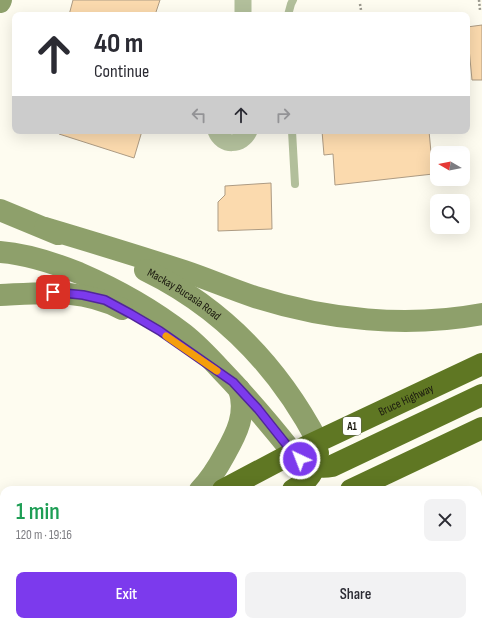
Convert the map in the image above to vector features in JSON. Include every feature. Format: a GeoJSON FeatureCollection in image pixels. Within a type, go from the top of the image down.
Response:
{"type":"FeatureCollection","features":[{"type":"Feature","properties":{"kind":"highway","name":"Bruce Highway"},"geometry":{"type":"LineString","coordinates":[[231,486],[293,453],[482,364]]}},
{"type":"Feature","properties":{"kind":"highway"},"geometry":{"type":"LineString","coordinates":[[293,453],[305,463],[322,467],[332,466],[482,395]]}},
{"type":"Feature","properties":{"kind":"highway"},"geometry":{"type":"LineString","coordinates":[[359,486],[482,428]]}},
{"type":"Feature","properties":{"kind":"highway"},"geometry":{"type":"LineString","coordinates":[[298,486],[310,477],[315,466],[319,452],[318,442]]}},
{"type":"Feature","properties":{"kind":"main road","name":"Mackay Bucasia Road"},"geometry":{"type":"LineString","coordinates":[[0,210],[84,246],[130,263],[185,292],[220,318],[272,369],[296,403],[318,442]]}},
{"type":"Feature","properties":{"kind":"main road"},"geometry":{"type":"LineString","coordinates":[[45,228],[152,261],[255,297],[309,311],[360,319],[387,320],[439,320],[482,314]]}},
{"type":"Feature","properties":{"kind":"main road"},"geometry":{"type":"LineString","coordinates":[[0,252],[27,256],[65,268],[100,283],[154,312],[185,334],[203,351],[258,409],[293,453]]}},
{"type":"Feature","properties":{"kind":"main road"},"geometry":{"type":"LineString","coordinates":[[0,295],[62,292],[105,300],[144,322],[236,385],[242,410],[238,428],[219,466],[204,486]]}},
{"type":"Feature","properties":{"kind":"street"},"geometry":{"type":"LineString","coordinates":[[243,0],[244,12]]}},
{"type":"Feature","properties":{"kind":"street"},"geometry":{"type":"LineString","coordinates":[[218,134],[221,139],[232,143],[238,142],[247,134]]}},
{"type":"Feature","properties":{"kind":"lane"},"geometry":{"type":"LineString","coordinates":[[289,12],[293,0]]}},
{"type":"Feature","properties":{"kind":"lane"},"geometry":{"type":"LineString","coordinates":[[292,134],[295,184]]}},
{"type":"Feature","properties":{"kind":"path"},"geometry":{"type":"LineString","coordinates":[[479,0],[480,10]]}},
{"type":"Feature","properties":{"kind":"path"},"geometry":{"type":"LineString","coordinates":[[360,4],[361,10]]}},
{"type":"Feature","properties":{"kind":"building"},"geometry":{"type":"Polygon","coordinates":[[[73,0],[160,0],[156,12],[70,12],[73,0]]]}},
{"type":"Feature","properties":{"kind":"building"},"geometry":{"type":"Polygon","coordinates":[[[482,25],[482,80],[472,80],[470,59],[470,27],[482,25]]]}},
{"type":"Feature","properties":{"kind":"building"},"geometry":{"type":"Polygon","coordinates":[[[59,134],[141,134],[134,158],[59,134]]]}},
{"type":"Feature","properties":{"kind":"building"},"geometry":{"type":"Polygon","coordinates":[[[322,134],[429,134],[430,174],[335,185],[333,154],[324,155],[322,134]]]}},
{"type":"Feature","properties":{"kind":"building"},"geometry":{"type":"Polygon","coordinates":[[[271,183],[272,229],[218,231],[218,202],[225,195],[225,186],[271,183]]]}},
{"type":"Feature","properties":{"kind":"slow traffic"},"geometry":{"type":"LineString","coordinates":[[166,336],[217,371]]}},
{"type":"Feature","properties":{"kind":"route"},"geometry":{"type":"LineString","coordinates":[[53,292],[83,295],[105,300],[160,331],[233,382],[258,409],[293,453],[300,459]]}}]}
